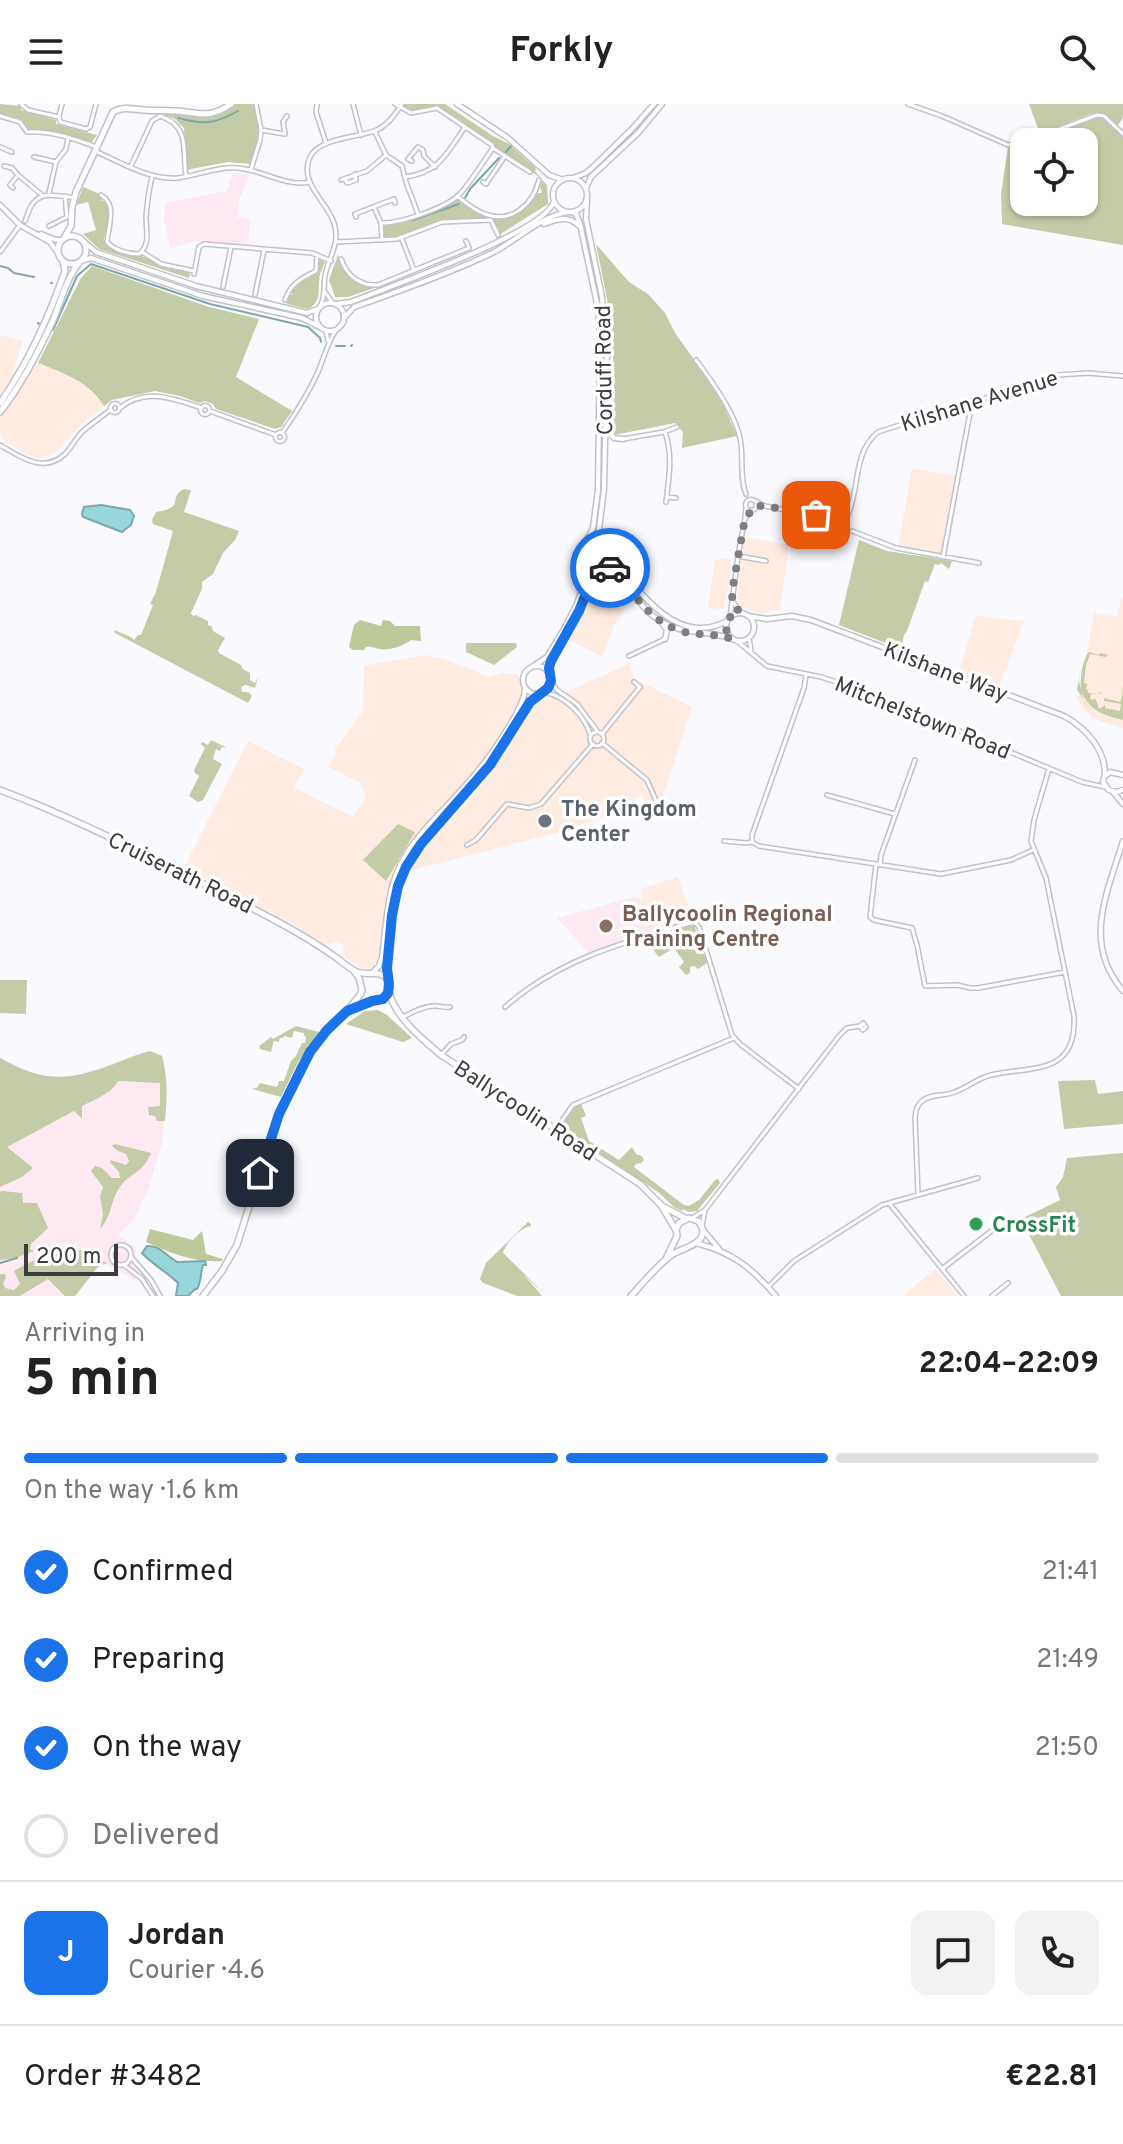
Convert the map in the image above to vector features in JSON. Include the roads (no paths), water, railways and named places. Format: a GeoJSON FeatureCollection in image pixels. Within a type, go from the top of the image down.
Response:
{"type":"FeatureCollection","features":[{"type":"Feature","properties":{"kind":"main road"},"geometry":{"type":"LineString","coordinates":[[0,403],[16,379],[48,315],[65,271],[58,253],[59,244],[71,226],[75,198],[110,114],[117,106],[168,107],[206,115],[231,104]]}},
{"type":"Feature","properties":{"kind":"main road"},"geometry":{"type":"LineString","coordinates":[[0,412],[26,375],[71,274],[86,254],[71,226]]}},
{"type":"Feature","properties":{"kind":"main road"},"geometry":{"type":"LineString","coordinates":[[63,239],[71,236],[80,239]]}},
{"type":"Feature","properties":{"kind":"main road"},"geometry":{"type":"LineString","coordinates":[[63,261],[71,264],[80,262]]}},
{"type":"Feature","properties":{"kind":"main road","name":"Cruiserath Road"},"geometry":{"type":"LineString","coordinates":[[0,790],[79,823],[278,920],[354,971],[371,974]]}},
{"type":"Feature","properties":{"kind":"main road"},"geometry":{"type":"LineString","coordinates":[[354,971],[367,998],[375,1001]]}},
{"type":"Feature","properties":{"kind":"main road"},"geometry":{"type":"LineString","coordinates":[[203,1296],[237,1245],[273,1130],[300,1068],[319,1039],[347,1011],[364,979],[371,974],[381,974],[388,980],[389,991],[385,998],[347,1011]]}},
{"type":"Feature","properties":{"kind":"main road","name":"Ballycoolin Road"},"geometry":{"type":"LineString","coordinates":[[389,991],[396,1009],[441,1055],[640,1184],[661,1205],[676,1233]]}},
{"type":"Feature","properties":{"kind":"main road","name":"Ballycoolin Road"},"geometry":{"type":"LineString","coordinates":[[375,1001],[396,1009]]}},
{"type":"Feature","properties":{"kind":"main road","name":"Ballycoolin Road"},"geometry":{"type":"LineString","coordinates":[[661,1205],[689,1218]]}},
{"type":"Feature","properties":{"kind":"main road"},"geometry":{"type":"LineString","coordinates":[[631,1296],[666,1259],[703,1235],[698,1221],[689,1218],[679,1223],[666,1259]]}},
{"type":"Feature","properties":{"kind":"main road"},"geometry":{"type":"LineString","coordinates":[[676,1233],[681,1242],[692,1244]]}},
{"type":"Feature","properties":{"kind":"street"},"geometry":{"type":"LineString","coordinates":[[21,104],[28,110],[59,117]]}},
{"type":"Feature","properties":{"kind":"street"},"geometry":{"type":"LineString","coordinates":[[62,104],[60,122],[88,129],[96,104],[102,104]]}},
{"type":"Feature","properties":{"kind":"street"},"geometry":{"type":"LineString","coordinates":[[251,169],[261,130],[256,104]]}},
{"type":"Feature","properties":{"kind":"street"},"geometry":{"type":"LineString","coordinates":[[317,104],[316,112],[326,144]]}},
{"type":"Feature","properties":{"kind":"street"},"geometry":{"type":"LineString","coordinates":[[353,104],[361,135]]}},
{"type":"Feature","properties":{"kind":"street"},"geometry":{"type":"LineString","coordinates":[[395,104],[411,113],[437,108],[530,172]]}},
{"type":"Feature","properties":{"kind":"street"},"geometry":{"type":"LineString","coordinates":[[457,104],[508,138],[549,175],[563,180]]}},
{"type":"Feature","properties":{"kind":"street"},"geometry":{"type":"LineString","coordinates":[[553,191],[563,180],[592,168],[654,104]]}},
{"type":"Feature","properties":{"kind":"street"},"geometry":{"type":"LineString","coordinates":[[110,411],[112,405],[159,395],[202,408],[207,406],[210,411],[276,435],[282,433],[309,390],[336,330],[354,307],[478,259],[549,218],[581,208],[587,200],[586,188],[591,177],[638,133],[662,104]]}},
{"type":"Feature","properties":{"kind":"street"},"geometry":{"type":"LineString","coordinates":[[908,104],[1008,145],[1028,141],[1097,115],[1104,116],[1123,134]]}},
{"type":"Feature","properties":{"kind":"street"},"geometry":{"type":"LineString","coordinates":[[328,344],[316,319],[336,242],[335,227],[310,182],[307,169],[311,156],[318,148],[375,131],[391,119],[401,106]]}},
{"type":"Feature","properties":{"kind":"street"},"geometry":{"type":"LineString","coordinates":[[0,116],[20,122],[27,132],[68,138],[153,175],[167,178],[228,167],[251,169],[290,183],[310,182]]}},
{"type":"Feature","properties":{"kind":"street"},"geometry":{"type":"LineString","coordinates":[[131,166],[152,121],[160,116],[174,122],[181,130],[186,176]]}},
{"type":"Feature","properties":{"kind":"street"},"geometry":{"type":"LineString","coordinates":[[261,130],[285,134],[283,122],[287,116]]}},
{"type":"Feature","properties":{"kind":"street"},"geometry":{"type":"LineString","coordinates":[[405,177],[435,167],[465,127]]}},
{"type":"Feature","properties":{"kind":"street"},"geometry":{"type":"LineString","coordinates":[[375,131],[386,155],[402,166],[418,214]]}},
{"type":"Feature","properties":{"kind":"street"},"geometry":{"type":"LineString","coordinates":[[49,193],[56,162],[66,149],[68,138]]}},
{"type":"Feature","properties":{"kind":"street"},"geometry":{"type":"LineString","coordinates":[[0,147],[12,152]]}},
{"type":"Feature","properties":{"kind":"street"},"geometry":{"type":"LineString","coordinates":[[412,161],[408,159],[418,147],[435,167]]}},
{"type":"Feature","properties":{"kind":"street"},"geometry":{"type":"LineString","coordinates":[[381,223],[395,222],[447,203],[457,196],[493,148]]}},
{"type":"Feature","properties":{"kind":"street"},"geometry":{"type":"LineString","coordinates":[[343,179],[367,171],[386,155]]}},
{"type":"Feature","properties":{"kind":"street"},"geometry":{"type":"LineString","coordinates":[[483,182],[486,184],[505,156]]}},
{"type":"Feature","properties":{"kind":"street"},"geometry":{"type":"LineString","coordinates":[[34,157],[56,162]]}},
{"type":"Feature","properties":{"kind":"street"},"geometry":{"type":"LineString","coordinates":[[4,166],[12,168],[43,196]]}},
{"type":"Feature","properties":{"kind":"street"},"geometry":{"type":"LineString","coordinates":[[13,188],[10,185],[18,175]]}},
{"type":"Feature","properties":{"kind":"street"},"geometry":{"type":"LineString","coordinates":[[142,252],[147,241],[148,203],[153,175]]}},
{"type":"Feature","properties":{"kind":"street"},"geometry":{"type":"LineString","coordinates":[[80,239],[96,252],[196,286],[307,313],[334,303],[351,302],[476,253],[508,236],[551,209],[554,201],[549,175]]}},
{"type":"Feature","properties":{"kind":"street"},"geometry":{"type":"LineString","coordinates":[[573,178],[581,181],[586,188]]}},
{"type":"Feature","properties":{"kind":"street"},"geometry":{"type":"LineString","coordinates":[[457,196],[481,213],[500,216],[525,207],[540,191],[539,180]]}},
{"type":"Feature","properties":{"kind":"street"},"geometry":{"type":"LineString","coordinates":[[0,252],[31,205],[43,196],[49,193],[75,198]]}},
{"type":"Feature","properties":{"kind":"street"},"geometry":{"type":"LineString","coordinates":[[49,226],[67,217],[65,196]]}},
{"type":"Feature","properties":{"kind":"street"},"geometry":{"type":"LineString","coordinates":[[103,198],[111,207],[107,242],[112,247],[133,254],[142,252],[161,264],[194,272],[201,245],[317,255],[331,261]]}},
{"type":"Feature","properties":{"kind":"street"},"geometry":{"type":"LineString","coordinates":[[356,217],[355,214],[394,199],[395,203]]}},
{"type":"Feature","properties":{"kind":"street","name":"Corduff Road"},"geometry":{"type":"LineString","coordinates":[[587,200],[586,219],[605,315],[607,347],[604,502],[599,529],[602,539]]}},
{"type":"Feature","properties":{"kind":"street"},"geometry":{"type":"LineString","coordinates":[[554,201],[558,207],[570,212]]}},
{"type":"Feature","properties":{"kind":"street"},"geometry":{"type":"LineString","coordinates":[[0,205],[27,229],[47,240],[58,253]]}},
{"type":"Feature","properties":{"kind":"street"},"geometry":{"type":"LineString","coordinates":[[374,207],[381,223],[382,240]]}},
{"type":"Feature","properties":{"kind":"street","name":"Corduff Road"},"geometry":{"type":"LineString","coordinates":[[570,212],[579,218],[598,308],[600,335],[596,511],[587,540]]}},
{"type":"Feature","properties":{"kind":"street"},"geometry":{"type":"LineString","coordinates":[[532,229],[567,219],[575,222],[582,232]]}},
{"type":"Feature","properties":{"kind":"street"},"geometry":{"type":"LineString","coordinates":[[336,242],[401,237],[448,221],[490,220],[498,231]]}},
{"type":"Feature","properties":{"kind":"street"},"geometry":{"type":"LineString","coordinates":[[27,229],[56,240],[63,239]]}},
{"type":"Feature","properties":{"kind":"street"},"geometry":{"type":"LineString","coordinates":[[401,237],[414,270]]}},
{"type":"Feature","properties":{"kind":"street"},"geometry":{"type":"LineString","coordinates":[[341,259],[344,268],[355,279],[373,285],[469,248],[466,241]]}},
{"type":"Feature","properties":{"kind":"street"},"geometry":{"type":"LineString","coordinates":[[225,284],[231,247]]}},
{"type":"Feature","properties":{"kind":"street"},"geometry":{"type":"LineString","coordinates":[[254,291],[264,250]]}},
{"type":"Feature","properties":{"kind":"street"},"geometry":{"type":"LineString","coordinates":[[285,300],[299,280],[316,271],[317,255]]}},
{"type":"Feature","properties":{"kind":"street"},"geometry":{"type":"LineString","coordinates":[[80,262],[91,258],[203,296],[302,318],[323,329],[336,330]]}},
{"type":"Feature","properties":{"kind":"street"},"geometry":{"type":"LineString","coordinates":[[325,292],[342,309],[345,317]]}},
{"type":"Feature","properties":{"kind":"street"},"geometry":{"type":"LineString","coordinates":[[696,360],[718,391],[737,429],[742,455],[742,482],[753,504]]}},
{"type":"Feature","properties":{"kind":"street","name":"Kilshane Avenue"},"geometry":{"type":"LineString","coordinates":[[842,524],[852,502],[863,451],[875,434],[1058,375],[1088,373],[1123,376]]}},
{"type":"Feature","properties":{"kind":"street"},"geometry":{"type":"LineString","coordinates":[[606,396],[608,432],[614,438],[623,439]]}},
{"type":"Feature","properties":{"kind":"street"},"geometry":{"type":"LineString","coordinates":[[943,557],[970,413],[968,403]]}},
{"type":"Feature","properties":{"kind":"street"},"geometry":{"type":"LineString","coordinates":[[0,445],[31,462],[48,463],[67,452],[94,421],[110,411],[118,412],[121,405]]}},
{"type":"Feature","properties":{"kind":"street"},"geometry":{"type":"LineString","coordinates":[[605,473],[608,447],[612,442],[677,427]]}},
{"type":"Feature","properties":{"kind":"street"},"geometry":{"type":"LineString","coordinates":[[665,432],[670,459],[666,499],[676,498]]}},
{"type":"Feature","properties":{"kind":"street"},"geometry":{"type":"LineString","coordinates":[[276,435],[276,439],[281,441],[285,437],[282,433]]}},
{"type":"Feature","properties":{"kind":"street"},"geometry":{"type":"LineString","coordinates":[[734,640],[727,632],[746,494]]}},
{"type":"Feature","properties":{"kind":"street"},"geometry":{"type":"LineString","coordinates":[[746,505],[753,504]]}},
{"type":"Feature","properties":{"kind":"street"},"geometry":{"type":"LineString","coordinates":[[745,518],[753,504]]}},
{"type":"Feature","properties":{"kind":"street"},"geometry":{"type":"LineString","coordinates":[[746,505],[830,519],[883,545],[979,563]]}},
{"type":"Feature","properties":{"kind":"street"},"geometry":{"type":"LineString","coordinates":[[665,639],[665,626],[636,599],[615,573],[585,566],[579,558],[579,550],[587,540],[596,536],[602,539],[608,545],[616,565],[640,594],[665,616],[700,628],[715,627],[740,613]]}},
{"type":"Feature","properties":{"kind":"street"},"geometry":{"type":"LineString","coordinates":[[602,743],[604,739],[600,733],[577,704],[557,690],[550,674],[551,661],[579,611],[593,576],[610,560],[611,554]]}},
{"type":"Feature","properties":{"kind":"street"},"geometry":{"type":"LineString","coordinates":[[738,556],[766,561]]}},
{"type":"Feature","properties":{"kind":"street"},"geometry":{"type":"LineString","coordinates":[[371,974],[382,957],[387,908],[394,879],[402,863],[415,842],[494,750],[524,698],[524,675],[547,657],[576,606],[587,577],[585,566]]}},
{"type":"Feature","properties":{"kind":"street"},"geometry":{"type":"LineString","coordinates":[[732,600],[740,613],[748,616],[753,623],[753,632]]}},
{"type":"Feature","properties":{"kind":"street","name":"Kilshane Way"},"geometry":{"type":"LineString","coordinates":[[748,616],[767,619],[792,616],[811,620],[1064,716],[1077,724],[1096,745],[1104,762],[1105,787]]}},
{"type":"Feature","properties":{"kind":"street"},"geometry":{"type":"LineString","coordinates":[[657,618],[680,630]]}},
{"type":"Feature","properties":{"kind":"street"},"geometry":{"type":"LineString","coordinates":[[751,653],[749,638],[767,619]]}},
{"type":"Feature","properties":{"kind":"street"},"geometry":{"type":"LineString","coordinates":[[629,656],[665,639],[673,630],[734,640],[749,638]]}},
{"type":"Feature","properties":{"kind":"street","name":"Mitchelstown Road"},"geometry":{"type":"LineString","coordinates":[[734,640],[772,667],[829,679],[861,690],[1082,782],[1105,787]]}},
{"type":"Feature","properties":{"kind":"street"},"geometry":{"type":"LineString","coordinates":[[532,667],[541,667],[550,674]]}},
{"type":"Feature","properties":{"kind":"street"},"geometry":{"type":"LineString","coordinates":[[752,842],[806,674]]}},
{"type":"Feature","properties":{"kind":"street"},"geometry":{"type":"LineString","coordinates":[[388,980],[394,903],[406,867],[421,844],[490,765],[526,708],[548,688],[551,681]]}},
{"type":"Feature","properties":{"kind":"street"},"geometry":{"type":"LineString","coordinates":[[591,736],[600,733],[640,687],[634,682]]}},
{"type":"Feature","properties":{"kind":"street"},"geometry":{"type":"LineString","coordinates":[[525,687],[531,693],[559,697],[574,708],[589,731],[593,744]]}},
{"type":"Feature","properties":{"kind":"street"},"geometry":{"type":"LineString","coordinates":[[593,744],[602,743]]}},
{"type":"Feature","properties":{"kind":"street"},"geometry":{"type":"LineString","coordinates":[[602,743],[647,780],[657,803]]}},
{"type":"Feature","properties":{"kind":"street"},"geometry":{"type":"LineString","coordinates":[[467,845],[476,840],[507,804],[529,808],[546,800],[593,744]]}},
{"type":"Feature","properties":{"kind":"street"},"geometry":{"type":"LineString","coordinates":[[915,760],[878,864],[870,917],[912,928],[925,986],[978,988],[1065,972]]}},
{"type":"Feature","properties":{"kind":"street","name":"Kilshane Way"},"geometry":{"type":"LineString","coordinates":[[1104,762],[1120,773]]}},
{"type":"Feature","properties":{"kind":"street"},"geometry":{"type":"LineString","coordinates":[[918,1194],[915,1117],[920,1102],[930,1096],[960,1090],[983,1077],[1036,1069],[1057,1060],[1067,1049],[1074,1030],[1074,1016],[1046,878],[1033,850],[1031,831],[1049,768]]}},
{"type":"Feature","properties":{"kind":"street"},"geometry":{"type":"LineString","coordinates":[[1094,784],[1104,777],[1120,773]]}},
{"type":"Feature","properties":{"kind":"street"},"geometry":{"type":"LineString","coordinates":[[1105,787],[1123,803]]}},
{"type":"Feature","properties":{"kind":"street"},"geometry":{"type":"LineString","coordinates":[[1113,792],[1122,790],[1123,803]]}},
{"type":"Feature","properties":{"kind":"street"},"geometry":{"type":"LineString","coordinates":[[827,795],[895,814]]}},
{"type":"Feature","properties":{"kind":"street"},"geometry":{"type":"LineString","coordinates":[[724,841],[752,842],[759,846],[946,874],[1011,860],[1033,850]]}},
{"type":"Feature","properties":{"kind":"street"},"geometry":{"type":"LineString","coordinates":[[1123,841],[1103,907],[1099,933],[1103,959],[1123,991]]}},
{"type":"Feature","properties":{"kind":"street"},"geometry":{"type":"LineString","coordinates":[[505,1007],[539,980],[576,960],[707,918]]}},
{"type":"Feature","properties":{"kind":"street"},"geometry":{"type":"LineString","coordinates":[[695,923],[699,927],[734,1038],[799,1089]]}},
{"type":"Feature","properties":{"kind":"street"},"geometry":{"type":"LineString","coordinates":[[403,1017],[434,1006],[450,1007]]}},
{"type":"Feature","properties":{"kind":"street"},"geometry":{"type":"LineString","coordinates":[[689,1218],[705,1210],[844,1030],[860,1026]]}},
{"type":"Feature","properties":{"kind":"street"},"geometry":{"type":"LineString","coordinates":[[441,1055],[451,1044],[464,1037]]}},
{"type":"Feature","properties":{"kind":"street"},"geometry":{"type":"LineString","coordinates":[[556,1129],[573,1105],[734,1038]]}},
{"type":"Feature","properties":{"kind":"street"},"geometry":{"type":"LineString","coordinates":[[768,1287],[804,1254],[882,1205],[978,1178]]}},
{"type":"Feature","properties":{"kind":"street"},"geometry":{"type":"LineString","coordinates":[[889,1203],[964,1296]]}},
{"type":"Feature","properties":{"kind":"street"},"geometry":{"type":"LineString","coordinates":[[705,1210],[702,1228],[712,1242],[749,1267],[776,1296]]}},
{"type":"Feature","properties":{"kind":"street"},"geometry":{"type":"LineString","coordinates":[[942,1269],[994,1229]]}},
{"type":"Feature","properties":{"kind":"street"},"geometry":{"type":"LineString","coordinates":[[692,1244],[725,1253]]}},
{"type":"Feature","properties":{"kind":"street"},"geometry":{"type":"LineString","coordinates":[[153,1296],[142,1279],[124,1265],[113,1261],[111,1255],[118,1246],[129,1249],[131,1257],[160,1296]]}},
{"type":"Feature","properties":{"kind":"street"},"geometry":{"type":"LineString","coordinates":[[124,1265],[131,1257]]}},
{"type":"Feature","properties":{"kind":"street"},"geometry":{"type":"LineString","coordinates":[[992,1296],[1008,1283]]}},
{"type":"Feature","properties":{"kind":"water"},"geometry":{"type":"Polygon","coordinates":[[[101,505],[130,510],[134,516],[131,525],[122,532],[83,517],[84,507],[101,505]]]}},
{"type":"Feature","properties":{"kind":"water"},"geometry":{"type":"Polygon","coordinates":[[[147,1246],[159,1249],[177,1262],[205,1261],[197,1289],[188,1296],[176,1296],[178,1283],[142,1253],[147,1246]]]}},
{"type":"Feature","properties":{"kind":"waterway"},"geometry":{"type":"LineString","coordinates":[[178,118],[209,122],[238,111]]}},
{"type":"Feature","properties":{"kind":"waterway"},"geometry":{"type":"LineString","coordinates":[[505,153],[511,146]]}},
{"type":"Feature","properties":{"kind":"waterway"},"geometry":{"type":"LineString","coordinates":[[465,198],[499,158]]}},
{"type":"Feature","properties":{"kind":"waterway"},"geometry":{"type":"LineString","coordinates":[[413,220],[459,204]]}},
{"type":"Feature","properties":{"kind":"waterway"},"geometry":{"type":"LineString","coordinates":[[53,330],[77,276],[91,264],[210,304],[308,327],[321,342]]}},
{"type":"Feature","properties":{"kind":"waterway"},"geometry":{"type":"LineString","coordinates":[[0,266],[34,277]]}},
{"type":"Feature","properties":{"kind":"waterway"},"geometry":{"type":"LineString","coordinates":[[336,346],[345,346]]}},
{"type":"Feature","properties":{"kind":"waterway"},"geometry":{"type":"LineString","coordinates":[[0,1263],[17,1258]]}},
{"type":"Feature","properties":{"kind":"place","name":"The Kingdom Center"},"geometry":{"type":"Point","coordinates":[545,821]}},
{"type":"Feature","properties":{"kind":"place","name":"Ballycoolin Regional Training Centre"},"geometry":{"type":"Point","coordinates":[606,926]}},
{"type":"Feature","properties":{"kind":"place","name":"CrossFit"},"geometry":{"type":"Point","coordinates":[976,1224]}}]}
